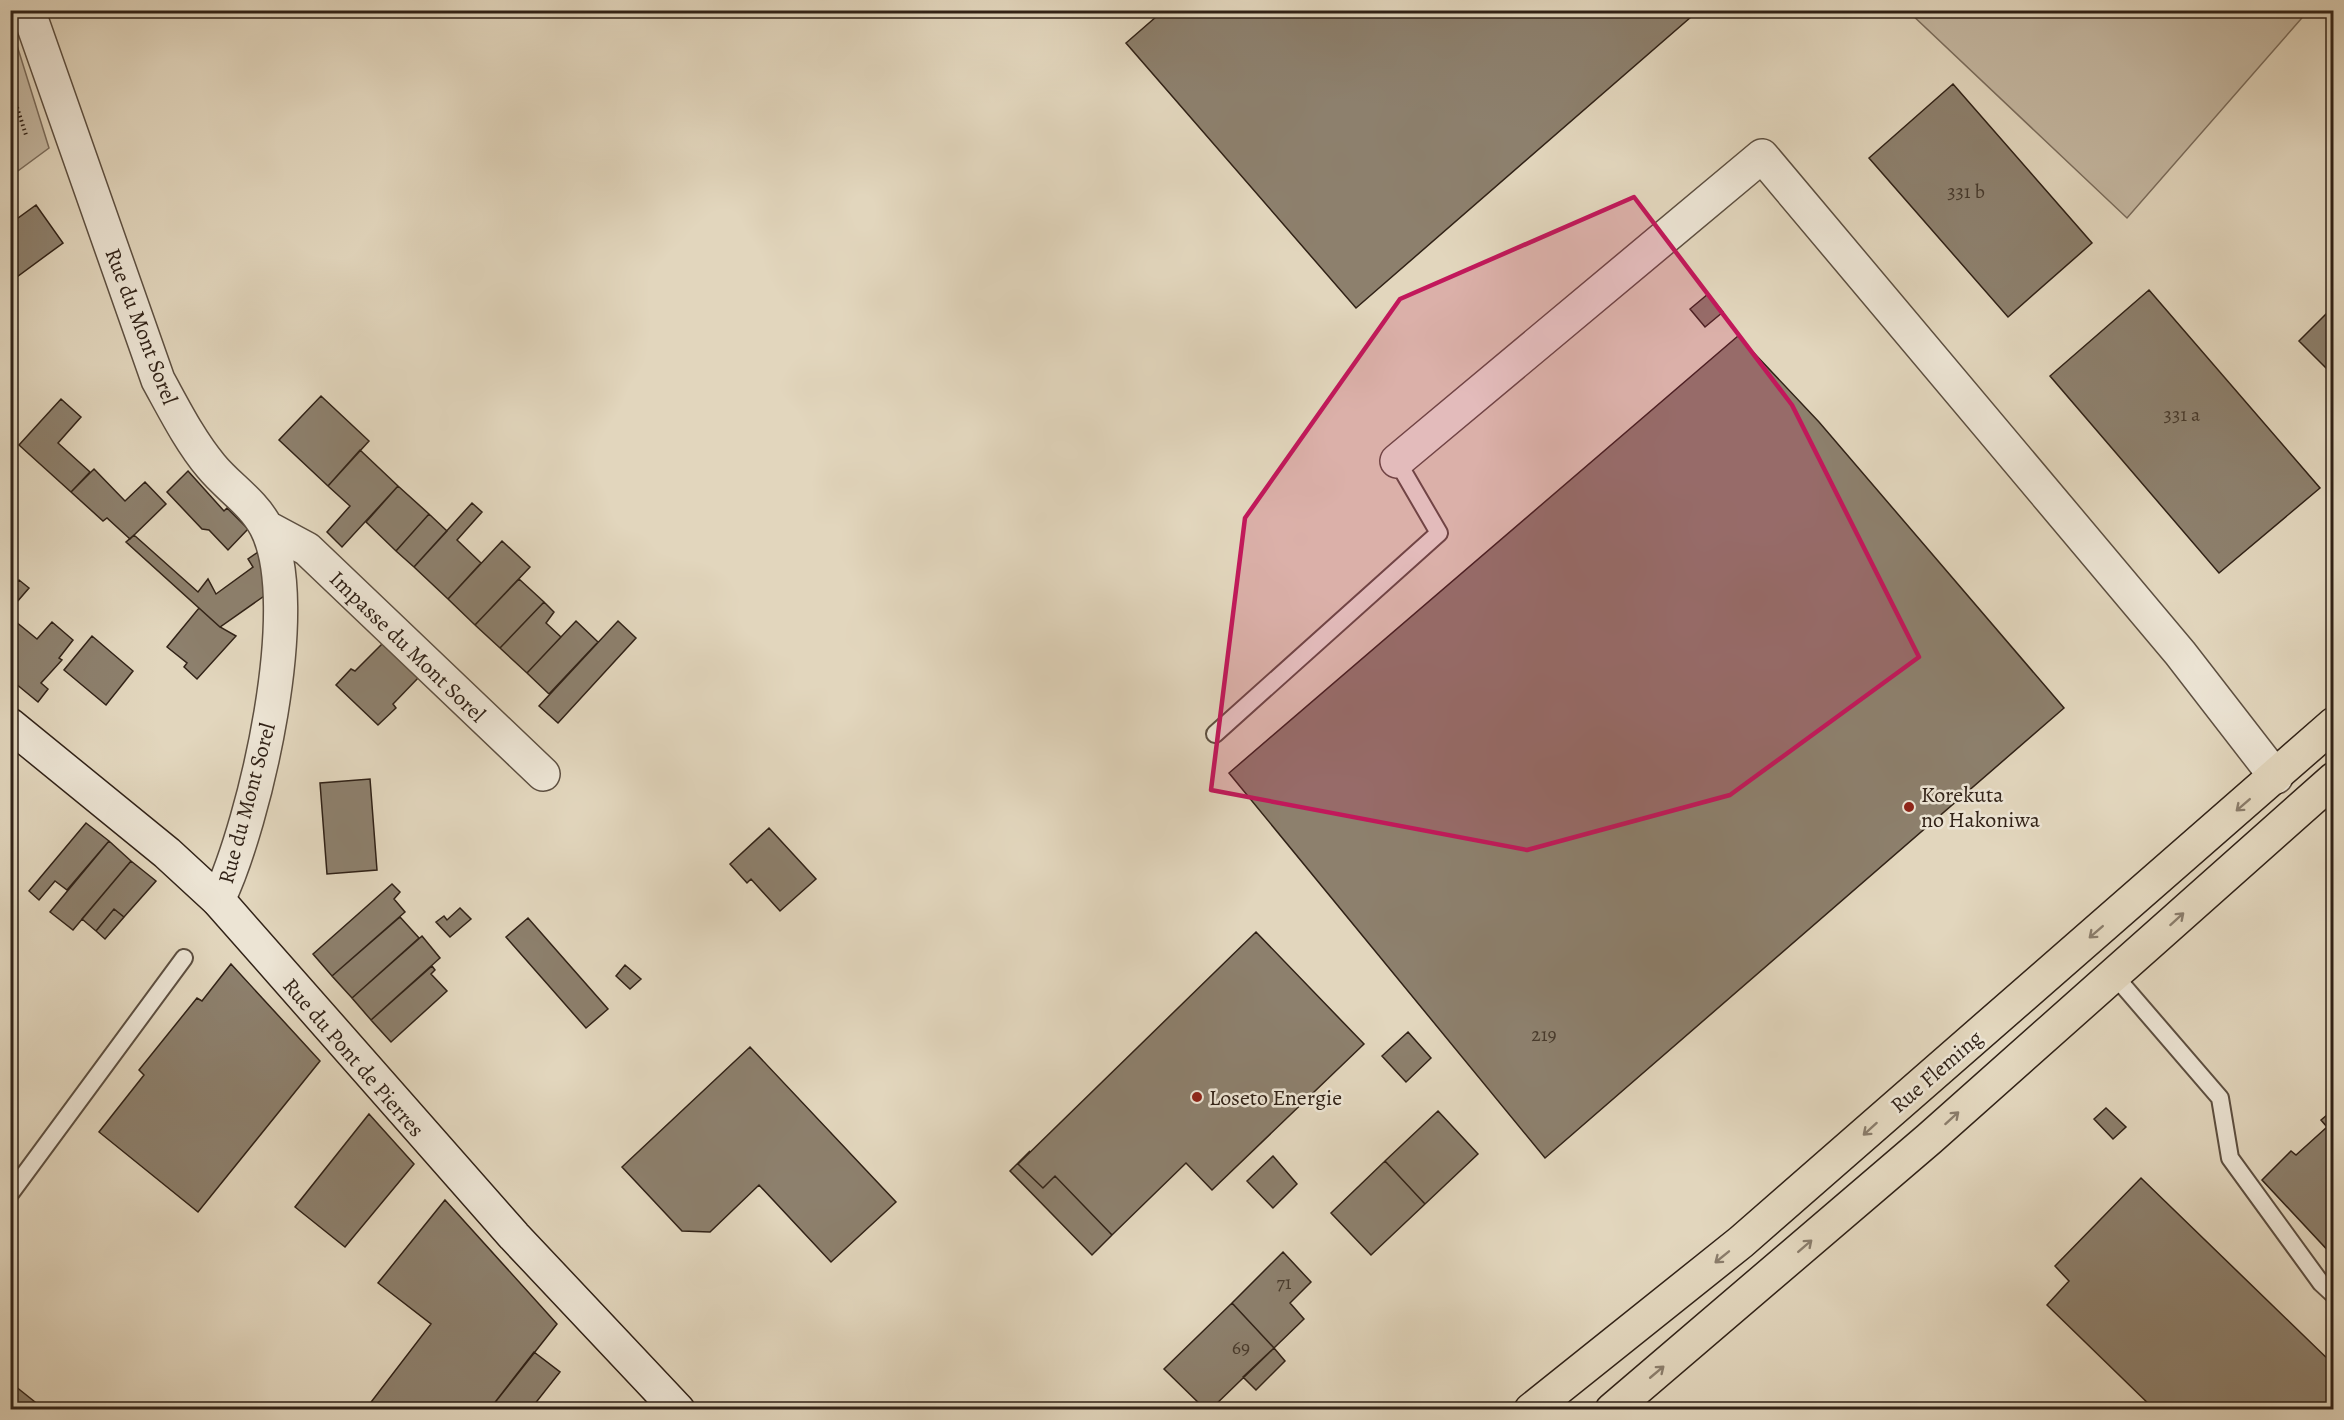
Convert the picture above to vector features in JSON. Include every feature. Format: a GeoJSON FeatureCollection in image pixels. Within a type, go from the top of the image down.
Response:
{"type":"FeatureCollection","features":[{"type":"Feature","properties":{"kind":"main road","name":"Rue Fleming"},"geometry":{"type":"LineString","coordinates":[[1531,1410],[1741,1242],[2334,724]]}},
{"type":"Feature","properties":{"kind":"main road","name":"Rue Fleming"},"geometry":{"type":"LineString","coordinates":[[1612,1410],[1762,1284],[2334,779]]}},
{"type":"Feature","properties":{"kind":"street","name":"Rue du Mont Sorel"},"geometry":{"type":"LineString","coordinates":[[28,10],[158,380],[181,422],[211,466],[252,507],[266,527],[280,569],[282,631],[267,732],[232,870],[218,900]]}},
{"type":"Feature","properties":{"kind":"street"},"geometry":{"type":"LineString","coordinates":[[1396,461],[1762,156],[2180,653],[2276,777]]}},
{"type":"Feature","properties":{"kind":"street","name":"Impasse du Mont Sorel"},"geometry":{"type":"LineString","coordinates":[[266,527],[307,549],[543,774]]}},
{"type":"Feature","properties":{"kind":"street","name":"Rue du Pont de Pierres"},"geometry":{"type":"LineString","coordinates":[[10,725],[167,853],[218,900],[514,1236],[678,1410]]}},
{"type":"Feature","properties":{"kind":"lane"},"geometry":{"type":"LineString","coordinates":[[1215,734],[1439,533],[1396,461]]}},
{"type":"Feature","properties":{"kind":"lane"},"geometry":{"type":"LineString","coordinates":[[10,1194],[184,958]]}},
{"type":"Feature","properties":{"kind":"lane"},"geometry":{"type":"LineString","coordinates":[[2114,975],[2220,1098],[2230,1158],[2321,1283],[2334,1294]]}},
{"type":"Feature","properties":{"kind":"path"},"geometry":{"type":"LineString","coordinates":[[10,86],[26,135]]}},
{"type":"Feature","properties":{"kind":"highlighted area"},"geometry":{"type":"Polygon","coordinates":[[[1634,197],[1792,405],[1919,657],[1730,795],[1527,850],[1211,790],[1245,518],[1400,299],[1634,197]]]}},
{"type":"Feature","properties":{"kind":"shaded area"},"geometry":{"type":"Polygon","coordinates":[[[1908,11],[2308,11],[2127,218],[1908,11]]]}},
{"type":"Feature","properties":{"kind":"shaded area"},"geometry":{"type":"Polygon","coordinates":[[[10,23],[49,148],[11,176],[10,176],[10,23]]]}},
{"type":"Feature","properties":{"kind":"building"},"geometry":{"type":"Polygon","coordinates":[[[1164,10],[1699,10],[1356,308],[1126,43],[1164,10]]]}},
{"type":"Feature","properties":{"kind":"building"},"geometry":{"type":"Polygon","coordinates":[[[1953,84],[2092,243],[2008,317],[1869,158],[1953,84]]]}},
{"type":"Feature","properties":{"kind":"building"},"geometry":{"type":"Polygon","coordinates":[[[36,205],[63,243],[10,282],[10,224],[36,205]]]}},
{"type":"Feature","properties":{"kind":"building"},"geometry":{"type":"Polygon","coordinates":[[[2149,290],[2320,488],[2219,573],[2050,376],[2149,290]]]}},
{"type":"Feature","properties":{"kind":"building"},"geometry":{"type":"Polygon","coordinates":[[[1708,294],[1723,312],[1705,327],[1690,309],[1708,294]]]}},
{"type":"Feature","properties":{"kind":"building"},"geometry":{"type":"Polygon","coordinates":[[[2334,306],[2334,376],[2299,341],[2334,306]]]}},
{"type":"Feature","properties":{"kind":"building"},"geometry":{"type":"Polygon","coordinates":[[[1738,336],[1819,422],[2064,708],[1545,1158],[1229,773],[1738,336]]]}},
{"type":"Feature","properties":{"kind":"building"},"geometry":{"type":"Polygon","coordinates":[[[321,396],[369,441],[328,486],[279,440],[321,396]]]}},
{"type":"Feature","properties":{"kind":"building"},"geometry":{"type":"Polygon","coordinates":[[[61,399],[81,417],[58,443],[90,472],[71,492],[19,445],[61,399]]]}},
{"type":"Feature","properties":{"kind":"building"},"geometry":{"type":"Polygon","coordinates":[[[360,450],[398,486],[342,547],[327,532],[350,506],[328,486],[360,450]]]}},
{"type":"Feature","properties":{"kind":"building"},"geometry":{"type":"Polygon","coordinates":[[[94,469],[125,501],[145,482],[166,504],[130,539],[107,518],[103,521],[71,492],[94,469]]]}},
{"type":"Feature","properties":{"kind":"building"},"geometry":{"type":"Polygon","coordinates":[[[188,471],[224,511],[227,508],[248,529],[228,550],[209,530],[202,529],[167,492],[188,471]]]}},
{"type":"Feature","properties":{"kind":"building"},"geometry":{"type":"Polygon","coordinates":[[[398,486],[429,514],[396,551],[366,522],[398,486]]]}},
{"type":"Feature","properties":{"kind":"building"},"geometry":{"type":"Polygon","coordinates":[[[472,503],[482,512],[457,540],[481,563],[448,599],[414,567],[472,503]]]}},
{"type":"Feature","properties":{"kind":"building"},"geometry":{"type":"Polygon","coordinates":[[[429,514],[447,531],[414,567],[396,551],[429,514]]]}},
{"type":"Feature","properties":{"kind":"building"},"geometry":{"type":"Polygon","coordinates":[[[134,535],[198,592],[208,579],[216,594],[253,567],[248,559],[258,552],[267,594],[220,627],[126,542],[134,535]]]}},
{"type":"Feature","properties":{"kind":"building"},"geometry":{"type":"Polygon","coordinates":[[[502,541],[530,567],[475,625],[448,599],[502,541]]]}},
{"type":"Feature","properties":{"kind":"building"},"geometry":{"type":"Polygon","coordinates":[[[519,579],[544,602],[500,648],[475,625],[519,579]]]}},
{"type":"Feature","properties":{"kind":"building"},"geometry":{"type":"Polygon","coordinates":[[[19,580],[29,588],[10,610],[10,591],[19,580]]]}},
{"type":"Feature","properties":{"kind":"building"},"geometry":{"type":"Polygon","coordinates":[[[544,602],[554,612],[546,623],[561,637],[527,673],[500,648],[544,602]]]}},
{"type":"Feature","properties":{"kind":"building"},"geometry":{"type":"Polygon","coordinates":[[[199,608],[220,627],[236,636],[197,679],[184,667],[187,663],[167,647],[199,608]]]}},
{"type":"Feature","properties":{"kind":"building"},"geometry":{"type":"Polygon","coordinates":[[[10,617],[37,639],[52,622],[73,640],[59,658],[62,660],[41,683],[48,689],[38,702],[10,679],[10,617]]]}},
{"type":"Feature","properties":{"kind":"building"},"geometry":{"type":"Polygon","coordinates":[[[576,621],[598,642],[549,694],[527,673],[576,621]]]}},
{"type":"Feature","properties":{"kind":"building"},"geometry":{"type":"Polygon","coordinates":[[[618,621],[636,638],[558,723],[539,706],[618,621]]]}},
{"type":"Feature","properties":{"kind":"building"},"geometry":{"type":"Polygon","coordinates":[[[92,636],[133,671],[106,705],[64,670],[92,636]]]}},
{"type":"Feature","properties":{"kind":"building"},"geometry":{"type":"Polygon","coordinates":[[[383,643],[419,677],[393,704],[396,708],[378,725],[336,685],[351,669],[355,671],[383,643]]]}},
{"type":"Feature","properties":{"kind":"building"},"geometry":{"type":"Polygon","coordinates":[[[370,779],[377,870],[327,874],[320,783],[370,779]]]}},
{"type":"Feature","properties":{"kind":"building"},"geometry":{"type":"Polygon","coordinates":[[[86,823],[109,841],[67,890],[55,881],[39,900],[29,891],[86,823]]]}},
{"type":"Feature","properties":{"kind":"building"},"geometry":{"type":"Polygon","coordinates":[[[769,828],[816,879],[780,911],[751,879],[747,883],[730,864],[769,828]]]}},
{"type":"Feature","properties":{"kind":"building"},"geometry":{"type":"Polygon","coordinates":[[[109,841],[131,861],[73,930],[50,912],[109,841]]]}},
{"type":"Feature","properties":{"kind":"building"},"geometry":{"type":"Polygon","coordinates":[[[131,861],[156,881],[124,917],[114,909],[96,931],[82,919],[131,861]]]}},
{"type":"Feature","properties":{"kind":"building"},"geometry":{"type":"Polygon","coordinates":[[[392,884],[400,892],[394,899],[405,912],[332,976],[313,954],[392,884]]]}},
{"type":"Feature","properties":{"kind":"building"},"geometry":{"type":"Polygon","coordinates":[[[460,908],[471,919],[450,937],[436,922],[444,916],[447,920],[460,908]]]}},
{"type":"Feature","properties":{"kind":"building"},"geometry":{"type":"Polygon","coordinates":[[[114,909],[124,917],[105,939],[96,931],[114,909]]]}},
{"type":"Feature","properties":{"kind":"building"},"geometry":{"type":"Polygon","coordinates":[[[400,917],[419,938],[352,998],[332,976],[400,917]]]}},
{"type":"Feature","properties":{"kind":"building"},"geometry":{"type":"Polygon","coordinates":[[[528,918],[608,1009],[586,1028],[506,937],[528,918]]]}},
{"type":"Feature","properties":{"kind":"building","name":"Loseto Energie"},"geometry":{"type":"Polygon","coordinates":[[[1256,932],[1364,1044],[1212,1190],[1186,1163],[1112,1235],[1055,1176],[1043,1188],[1018,1164],[1256,932]]]}},
{"type":"Feature","properties":{"kind":"building"},"geometry":{"type":"Polygon","coordinates":[[[422,936],[440,958],[371,1020],[352,998],[422,936]]]}},
{"type":"Feature","properties":{"kind":"building"},"geometry":{"type":"Polygon","coordinates":[[[231,964],[320,1061],[198,1212],[99,1132],[144,1075],[139,1070],[197,998],[202,1001],[231,964]]]}},
{"type":"Feature","properties":{"kind":"building"},"geometry":{"type":"Polygon","coordinates":[[[625,965],[641,979],[630,989],[616,976],[625,965]]]}},
{"type":"Feature","properties":{"kind":"building"},"geometry":{"type":"Polygon","coordinates":[[[432,966],[435,970],[431,974],[447,991],[391,1042],[371,1020],[432,966]]]}},
{"type":"Feature","properties":{"kind":"building"},"geometry":{"type":"Polygon","coordinates":[[[1408,1032],[1431,1058],[1406,1082],[1382,1056],[1408,1032]]]}},
{"type":"Feature","properties":{"kind":"building"},"geometry":{"type":"Polygon","coordinates":[[[750,1047],[896,1202],[831,1262],[759,1185],[710,1232],[682,1231],[622,1167],[750,1047]]]}},
{"type":"Feature","properties":{"kind":"building"},"geometry":{"type":"Polygon","coordinates":[[[2106,1108],[2126,1127],[2113,1139],[2094,1119],[2106,1108]]]}},
{"type":"Feature","properties":{"kind":"building"},"geometry":{"type":"Polygon","coordinates":[[[2334,1109],[2334,1257],[2262,1180],[2291,1151],[2296,1155],[2327,1127],[2321,1120],[2334,1109]]]}},
{"type":"Feature","properties":{"kind":"building"},"geometry":{"type":"Polygon","coordinates":[[[1438,1111],[1478,1154],[1425,1204],[1385,1161],[1438,1111]]]}},
{"type":"Feature","properties":{"kind":"building"},"geometry":{"type":"Polygon","coordinates":[[[369,1114],[414,1164],[345,1247],[295,1207],[369,1114]]]}},
{"type":"Feature","properties":{"kind":"building"},"geometry":{"type":"Polygon","coordinates":[[[1030,1151],[1018,1164],[1043,1188],[1055,1176],[1112,1235],[1092,1255],[1010,1171],[1030,1151]]]}},
{"type":"Feature","properties":{"kind":"building"},"geometry":{"type":"Polygon","coordinates":[[[1273,1156],[1297,1184],[1273,1208],[1247,1181],[1273,1156]]]}},
{"type":"Feature","properties":{"kind":"building"},"geometry":{"type":"Polygon","coordinates":[[[1385,1161],[1425,1204],[1371,1255],[1331,1213],[1385,1161]]]}},
{"type":"Feature","properties":{"kind":"building"},"geometry":{"type":"Polygon","coordinates":[[[2141,1178],[2334,1365],[2334,1410],[2155,1410],[2047,1305],[2069,1281],[2055,1266],[2141,1178]]]}},
{"type":"Feature","properties":{"kind":"building"},"geometry":{"type":"Polygon","coordinates":[[[445,1200],[557,1324],[489,1410],[365,1410],[431,1324],[378,1283],[445,1200]]]}},
{"type":"Feature","properties":{"kind":"building"},"geometry":{"type":"Polygon","coordinates":[[[1283,1252],[1311,1282],[1290,1303],[1304,1319],[1274,1348],[1232,1303],[1283,1252]]]}},
{"type":"Feature","properties":{"kind":"building"},"geometry":{"type":"Polygon","coordinates":[[[1232,1303],[1274,1348],[1210,1410],[1206,1410],[1164,1369],[1232,1303]]]}},
{"type":"Feature","properties":{"kind":"building"},"geometry":{"type":"Polygon","coordinates":[[[1274,1348],[1285,1361],[1256,1390],[1243,1377],[1274,1348]]]}},
{"type":"Feature","properties":{"kind":"building"},"geometry":{"type":"Polygon","coordinates":[[[534,1352],[560,1372],[530,1410],[489,1410],[534,1352]]]}},
{"type":"Feature","properties":{"kind":"building"},"geometry":{"type":"Polygon","coordinates":[[[10,1382],[45,1410],[10,1410],[10,1382]]]}},
{"type":"Feature","properties":{"kind":"place","name":"Korekuta no Hakoniwa"},"geometry":{"type":"Point","coordinates":[1909,807]}},
{"type":"Feature","properties":{"kind":"place","name":"Loseto Energie"},"geometry":{"type":"Point","coordinates":[1197,1097]}}]}
